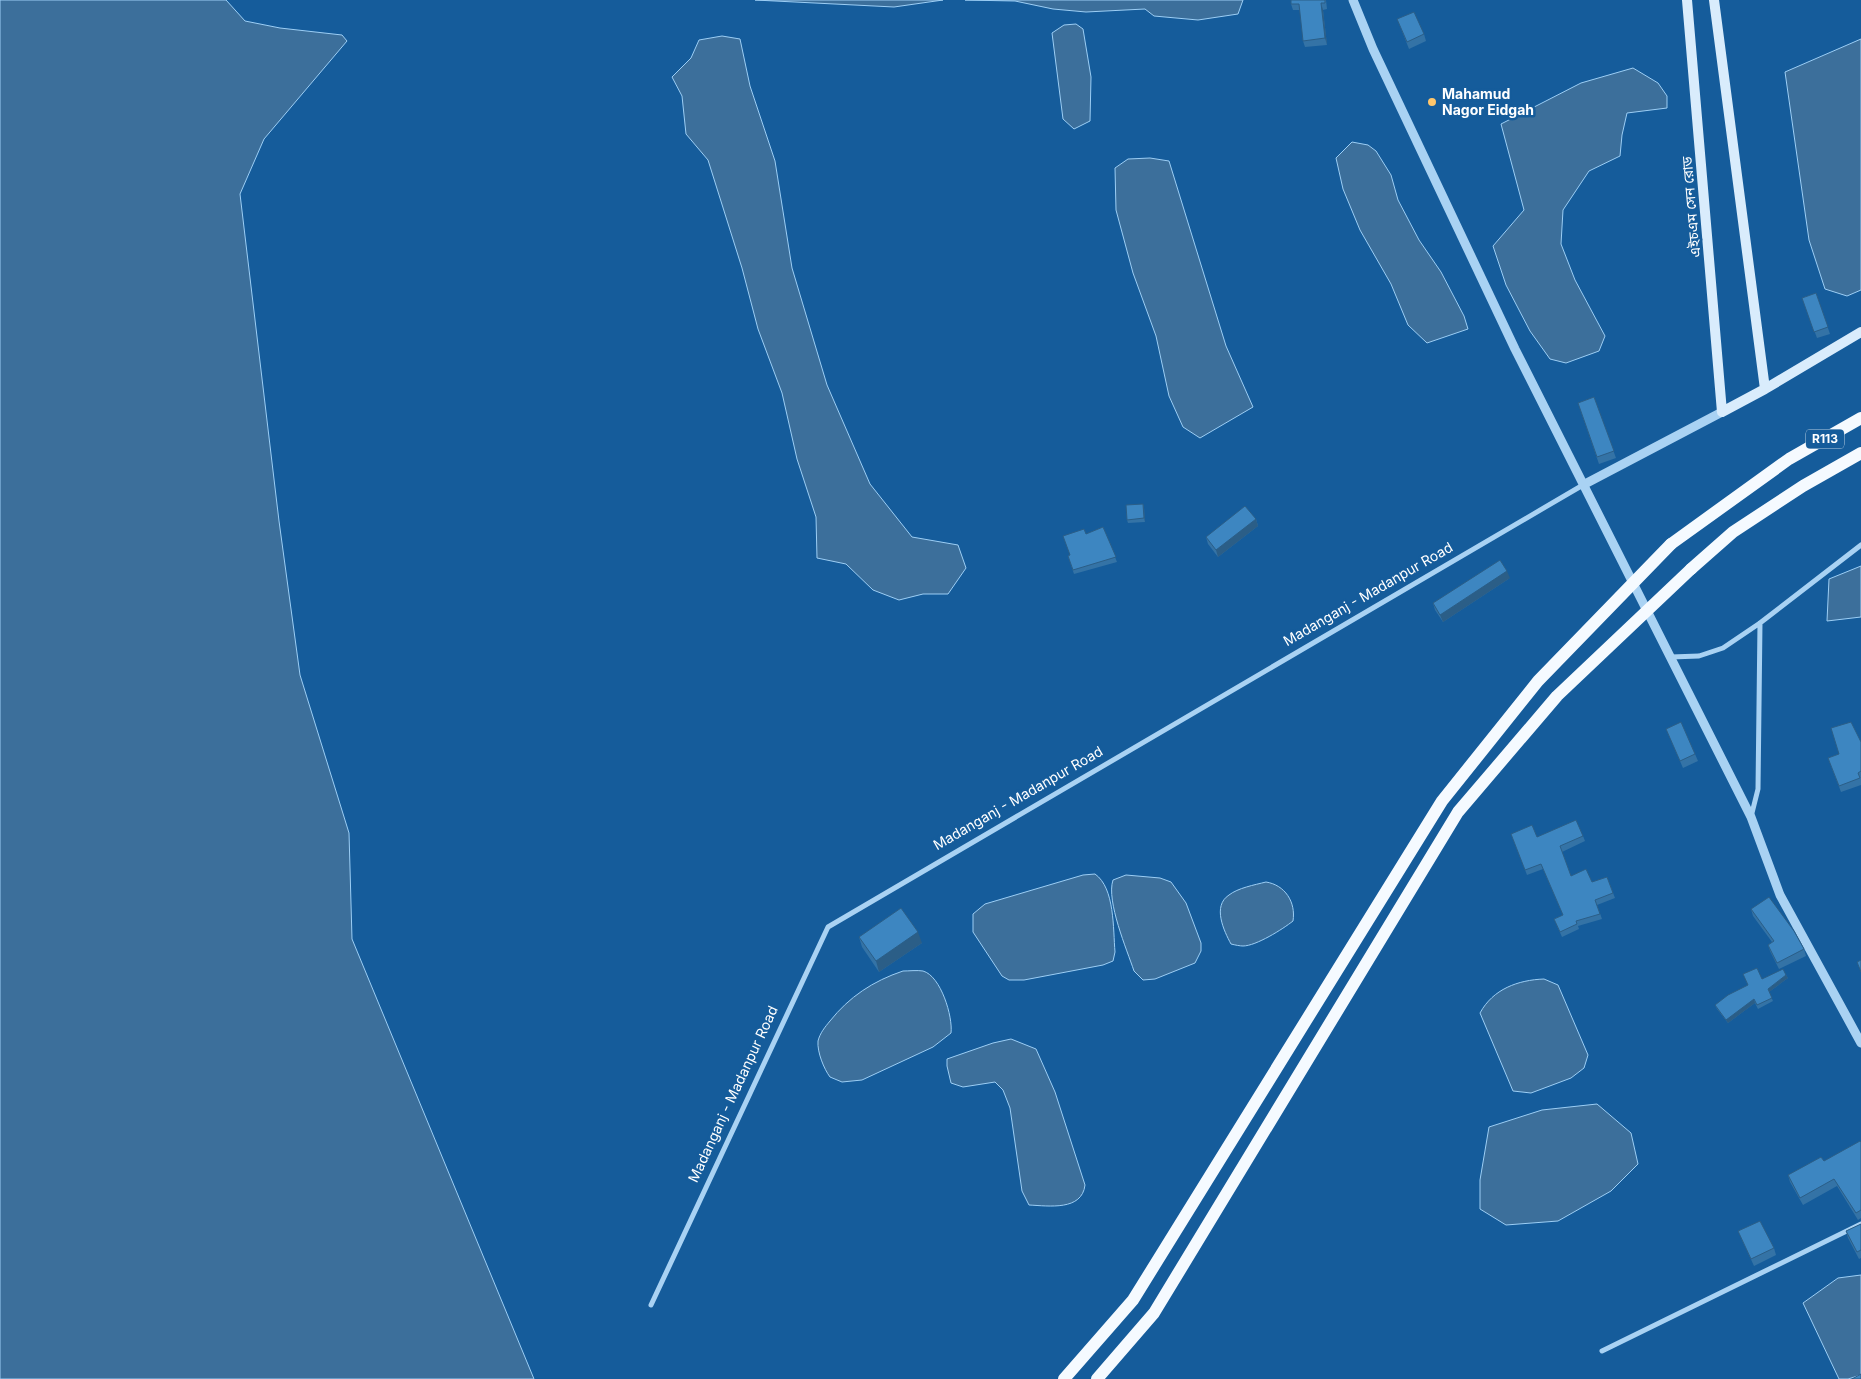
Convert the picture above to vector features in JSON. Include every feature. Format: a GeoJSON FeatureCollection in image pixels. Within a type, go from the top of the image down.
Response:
{"type":"FeatureCollection","features":[{"type":"Feature","properties":{"kind":"main road","name":"এইচএম সেন রোড"},"geometry":{"type":"LineString","coordinates":[[1687,0],[1722,412]]}},
{"type":"Feature","properties":{"kind":"main road"},"geometry":{"type":"LineString","coordinates":[[1714,0],[1765,389]]}},
{"type":"Feature","properties":{"kind":"main road"},"geometry":{"type":"LineString","coordinates":[[1722,412],[1765,389],[1861,332]]}},
{"type":"Feature","properties":{"kind":"main road","name":"R113"},"geometry":{"type":"LineString","coordinates":[[1064,1379],[1133,1300],[1442,801],[1538,681],[1671,544],[1789,459],[1861,418]]}},
{"type":"Feature","properties":{"kind":"main road","name":"R113"},"geometry":{"type":"LineString","coordinates":[[1097,1379],[1154,1313],[1458,812],[1557,696],[1691,569],[1733,532],[1803,486],[1861,453]]}},
{"type":"Feature","properties":{"kind":"street"},"geometry":{"type":"LineString","coordinates":[[1353,0],[1373,49],[1515,349],[1751,817],[1780,894],[1861,1043]]}},
{"type":"Feature","properties":{"kind":"street"},"geometry":{"type":"LineString","coordinates":[[1584,485],[1722,412]]}},
{"type":"Feature","properties":{"kind":"street","name":"Madanganj - Madanpur Road"},"geometry":{"type":"LineString","coordinates":[[651,1305],[828,927],[1584,485]]}},
{"type":"Feature","properties":{"kind":"street"},"geometry":{"type":"LineString","coordinates":[[1671,657],[1699,656],[1723,648],[1760,623],[1861,545]]}},
{"type":"Feature","properties":{"kind":"street"},"geometry":{"type":"LineString","coordinates":[[1751,817],[1758,789],[1760,623]]}},
{"type":"Feature","properties":{"kind":"street"},"geometry":{"type":"LineString","coordinates":[[1602,1351],[1861,1224]]}},
{"type":"Feature","properties":{"kind":"water"},"geometry":{"type":"Polygon","coordinates":[[[0,0],[226,0],[245,21],[280,28],[342,35],[347,41],[264,139],[240,194],[279,521],[300,675],[349,833],[352,939],[534,1379],[0,1379],[0,0]]]}},
{"type":"Feature","properties":{"kind":"water"},"geometry":{"type":"Polygon","coordinates":[[[755,0],[943,0],[894,7],[755,0]]]}},
{"type":"Feature","properties":{"kind":"water"},"geometry":{"type":"Polygon","coordinates":[[[965,0],[1243,0],[1238,14],[1198,20],[1154,16],[1145,9],[1086,12],[1053,9],[1015,1],[965,0]]]}},
{"type":"Feature","properties":{"kind":"water"},"geometry":{"type":"Polygon","coordinates":[[[1076,24],[1083,29],[1091,77],[1090,121],[1074,129],[1063,119],[1052,33],[1064,25],[1076,24]]]}},
{"type":"Feature","properties":{"kind":"water"},"geometry":{"type":"Polygon","coordinates":[[[722,36],[740,39],[750,86],[775,161],[792,268],[827,385],[870,484],[912,537],[958,545],[966,568],[948,594],[923,594],[899,600],[873,590],[846,564],[817,558],[816,517],[797,459],[782,393],[758,329],[742,268],[708,160],[686,134],[682,96],[672,77],[691,58],[699,40],[722,36]]]}},
{"type":"Feature","properties":{"kind":"water"},"geometry":{"type":"Polygon","coordinates":[[[1861,39],[1861,290],[1847,296],[1825,289],[1809,240],[1785,72],[1861,39]]]}},
{"type":"Feature","properties":{"kind":"water"},"geometry":{"type":"Polygon","coordinates":[[[1633,68],[1658,83],[1667,96],[1667,108],[1627,113],[1620,156],[1589,171],[1563,210],[1561,244],[1575,280],[1605,336],[1599,351],[1566,363],[1550,359],[1530,331],[1506,285],[1493,246],[1524,210],[1501,124],[1581,83],[1633,68]]]}},
{"type":"Feature","properties":{"kind":"water"},"geometry":{"type":"Polygon","coordinates":[[[1352,142],[1368,145],[1376,151],[1391,175],[1398,200],[1419,240],[1441,272],[1464,316],[1468,329],[1427,343],[1408,325],[1391,284],[1360,230],[1343,189],[1336,158],[1352,142]]]}},
{"type":"Feature","properties":{"kind":"water"},"geometry":{"type":"Polygon","coordinates":[[[1150,158],[1169,161],[1226,346],[1253,407],[1200,438],[1183,427],[1169,396],[1156,336],[1133,273],[1116,210],[1115,168],[1128,159],[1150,158]]]}},
{"type":"Feature","properties":{"kind":"water"},"geometry":{"type":"Polygon","coordinates":[[[1861,566],[1861,617],[1827,621],[1829,579],[1861,566]]]}},
{"type":"Feature","properties":{"kind":"water"},"geometry":{"type":"Polygon","coordinates":[[[1095,874],[1102,880],[1110,899],[1115,952],[1113,961],[1103,965],[1024,980],[1009,980],[1002,976],[973,932],[973,914],[985,904],[1083,875],[1095,874]]]}},
{"type":"Feature","properties":{"kind":"water"},"geometry":{"type":"Polygon","coordinates":[[[1126,875],[1160,878],[1171,882],[1186,903],[1201,943],[1201,951],[1195,963],[1155,979],[1143,980],[1134,971],[1118,926],[1112,900],[1113,880],[1126,875]]]}},
{"type":"Feature","properties":{"kind":"water"},"geometry":{"type":"Polygon","coordinates":[[[1266,882],[1279,887],[1288,896],[1293,907],[1293,921],[1255,943],[1243,946],[1231,944],[1221,919],[1221,905],[1229,895],[1237,890],[1266,882]]]}},
{"type":"Feature","properties":{"kind":"water"},"geometry":{"type":"Polygon","coordinates":[[[903,971],[923,971],[929,974],[935,981],[948,1008],[951,1033],[933,1047],[862,1080],[842,1082],[830,1077],[823,1065],[819,1050],[818,1041],[823,1030],[845,1004],[862,991],[903,971]]]}},
{"type":"Feature","properties":{"kind":"water"},"geometry":{"type":"Polygon","coordinates":[[[1544,979],[1558,985],[1588,1055],[1584,1068],[1571,1078],[1531,1093],[1513,1091],[1480,1013],[1492,998],[1507,987],[1525,981],[1544,979]]]}},
{"type":"Feature","properties":{"kind":"water"},"geometry":{"type":"Polygon","coordinates":[[[1011,1039],[1036,1049],[1055,1092],[1085,1185],[1083,1193],[1071,1203],[1055,1206],[1029,1205],[1022,1191],[1010,1108],[1003,1090],[995,1082],[963,1087],[951,1083],[947,1059],[993,1043],[1011,1039]]]}},
{"type":"Feature","properties":{"kind":"water"},"geometry":{"type":"Polygon","coordinates":[[[1597,1104],[1631,1133],[1638,1164],[1611,1191],[1558,1221],[1506,1225],[1480,1209],[1480,1180],[1489,1127],[1542,1110],[1597,1104]]]}},
{"type":"Feature","properties":{"kind":"water"},"geometry":{"type":"Polygon","coordinates":[[[1861,1275],[1861,1375],[1848,1379],[1839,1379],[1803,1303],[1838,1278],[1861,1275]]]}},
{"type":"Feature","properties":{"kind":"building"},"geometry":{"type":"Polygon","coordinates":[[[1291,0],[1325,0],[1325,3],[1321,3],[1325,38],[1303,41],[1299,4],[1291,4],[1291,0]]]}},
{"type":"Feature","properties":{"kind":"building"},"geometry":{"type":"Polygon","coordinates":[[[1414,12],[1424,34],[1407,42],[1397,19],[1414,12]]]}},
{"type":"Feature","properties":{"kind":"building"},"geometry":{"type":"Polygon","coordinates":[[[1816,293],[1828,327],[1814,332],[1802,298],[1816,293]]]}},
{"type":"Feature","properties":{"kind":"building"},"geometry":{"type":"Polygon","coordinates":[[[1594,397],[1614,451],[1597,457],[1578,403],[1594,397]]]}},
{"type":"Feature","properties":{"kind":"building"},"geometry":{"type":"Polygon","coordinates":[[[1143,504],[1144,518],[1127,520],[1126,505],[1143,504]]]}},
{"type":"Feature","properties":{"kind":"building"},"geometry":{"type":"Polygon","coordinates":[[[1245,506],[1256,519],[1216,550],[1206,537],[1245,506]]]}},
{"type":"Feature","properties":{"kind":"building"},"geometry":{"type":"Polygon","coordinates":[[[1103,527],[1116,557],[1073,570],[1063,536],[1084,529],[1086,534],[1103,527]]]}},
{"type":"Feature","properties":{"kind":"building"},"geometry":{"type":"Polygon","coordinates":[[[1500,560],[1507,571],[1440,615],[1433,603],[1500,560]]]}},
{"type":"Feature","properties":{"kind":"building"},"geometry":{"type":"Polygon","coordinates":[[[1681,722],[1695,754],[1680,761],[1666,729],[1681,722]]]}},
{"type":"Feature","properties":{"kind":"building"},"geometry":{"type":"Polygon","coordinates":[[[1851,722],[1861,742],[1861,771],[1858,773],[1860,778],[1839,786],[1828,758],[1839,754],[1831,728],[1851,722]]]}},
{"type":"Feature","properties":{"kind":"building"},"geometry":{"type":"Polygon","coordinates":[[[1576,820],[1583,836],[1560,846],[1571,876],[1586,869],[1592,882],[1607,877],[1613,893],[1595,900],[1600,914],[1576,921],[1577,924],[1560,932],[1554,919],[1563,915],[1541,864],[1525,870],[1511,834],[1532,825],[1537,837],[1576,820]]]}},
{"type":"Feature","properties":{"kind":"building"},"geometry":{"type":"Polygon","coordinates":[[[1769,897],[1794,931],[1804,949],[1777,963],[1768,945],[1774,941],[1751,909],[1769,897]]]}},
{"type":"Feature","properties":{"kind":"building"},"geometry":{"type":"Polygon","coordinates":[[[901,908],[918,932],[876,961],[859,937],[901,908]]]}},
{"type":"Feature","properties":{"kind":"building"},"geometry":{"type":"Polygon","coordinates":[[[1861,960],[1861,972],[1857,962],[1861,960]]]}},
{"type":"Feature","properties":{"kind":"building"},"geometry":{"type":"Polygon","coordinates":[[[1757,968],[1762,979],[1783,969],[1786,975],[1768,989],[1772,998],[1757,1005],[1754,999],[1726,1020],[1715,1005],[1728,995],[1748,985],[1743,974],[1757,968]]]}},
{"type":"Feature","properties":{"kind":"building"},"geometry":{"type":"Polygon","coordinates":[[[1860,1141],[1861,1210],[1856,1213],[1834,1179],[1800,1198],[1788,1175],[1821,1157],[1824,1161],[1860,1141]]]}},
{"type":"Feature","properties":{"kind":"building"},"geometry":{"type":"Polygon","coordinates":[[[1760,1221],[1774,1248],[1751,1259],[1738,1231],[1760,1221]]]}},
{"type":"Feature","properties":{"kind":"building"},"geometry":{"type":"Polygon","coordinates":[[[1861,1224],[1861,1250],[1857,1252],[1846,1231],[1861,1224]]]}},
{"type":"Feature","properties":{"kind":"building"},"geometry":{"type":"Polygon","coordinates":[[[1861,1374],[1861,1379],[1852,1379],[1861,1374]]]}},
{"type":"Feature","properties":{"kind":"place","name":"Mahamud Nagor Eidgah"},"geometry":{"type":"Point","coordinates":[1432,102]}}]}
